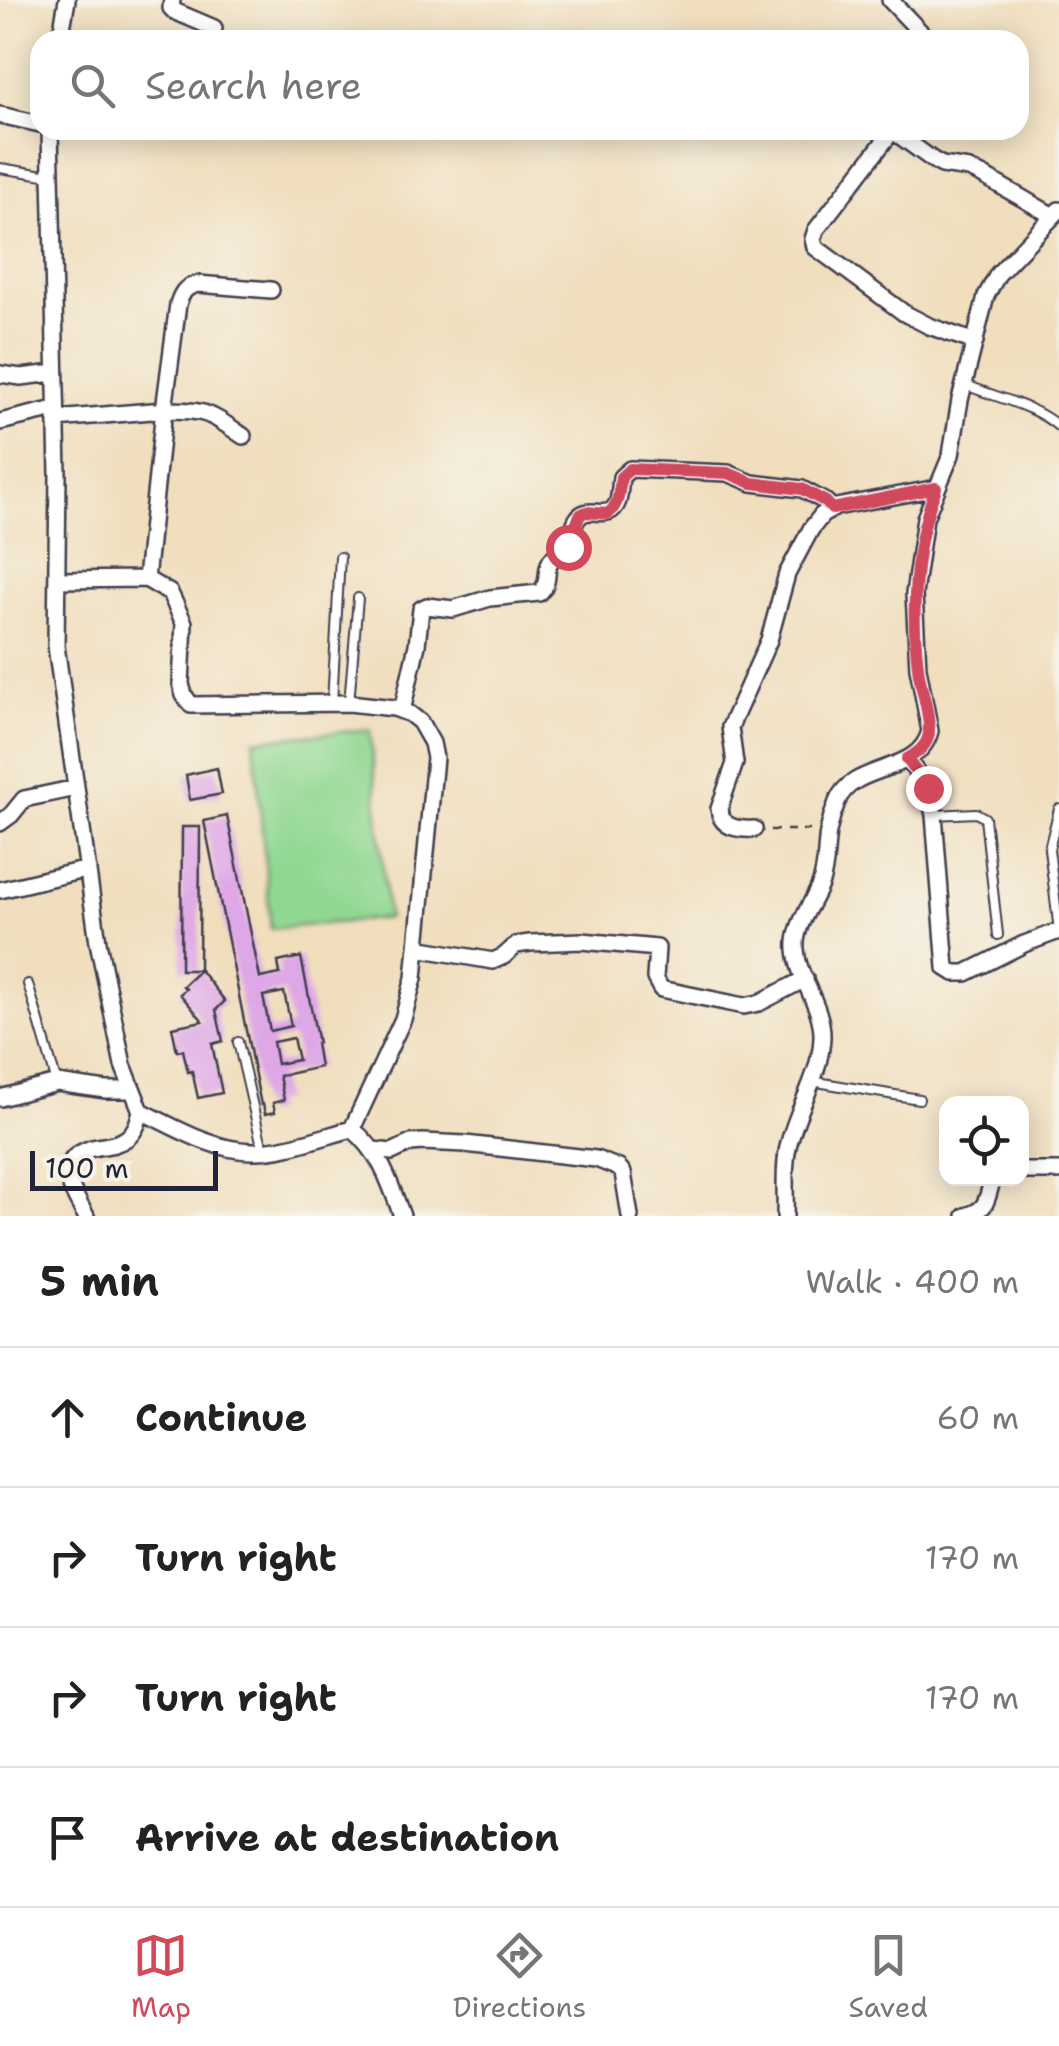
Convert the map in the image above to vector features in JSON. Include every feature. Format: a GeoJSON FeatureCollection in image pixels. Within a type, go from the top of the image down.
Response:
{"type":"FeatureCollection","features":[{"type":"Feature","properties":{"kind":"street"},"geometry":{"type":"LineString","coordinates":[[62,30],[67,0]]}},
{"type":"Feature","properties":{"kind":"street"},"geometry":{"type":"LineString","coordinates":[[172,0],[174,11],[214,28]]}},
{"type":"Feature","properties":{"kind":"street"},"geometry":{"type":"LineString","coordinates":[[890,0],[918,30]]}},
{"type":"Feature","properties":{"kind":"street"},"geometry":{"type":"LineString","coordinates":[[0,115],[30,122]]}},
{"type":"Feature","properties":{"kind":"street"},"geometry":{"type":"LineString","coordinates":[[50,140],[56,646],[98,942],[124,1065],[141,1111],[138,1126],[130,1136],[117,1144],[86,1150],[71,1165],[69,1186],[86,1216]]}},
{"type":"Feature","properties":{"kind":"street"},"geometry":{"type":"LineString","coordinates":[[885,140],[816,230],[812,239],[815,247],[904,312],[929,326],[975,342]]}},
{"type":"Feature","properties":{"kind":"street"},"geometry":{"type":"LineString","coordinates":[[785,1216],[787,1148],[822,1039],[822,1022],[798,962],[795,946],[799,928],[821,882],[828,831],[838,798],[853,782],[917,753],[930,730],[918,668],[914,594],[924,518],[951,455],[986,296],[998,274],[1056,213],[969,168],[932,160],[906,140]]}},
{"type":"Feature","properties":{"kind":"street"},"geometry":{"type":"LineString","coordinates":[[146,579],[164,410],[182,292],[198,284],[271,290]]}},
{"type":"Feature","properties":{"kind":"street"},"geometry":{"type":"LineString","coordinates":[[0,374],[21,377],[54,373]]}},
{"type":"Feature","properties":{"kind":"street"},"geometry":{"type":"LineString","coordinates":[[0,422],[56,414],[201,410],[243,436]]}},
{"type":"Feature","properties":{"kind":"street"},"geometry":{"type":"LineString","coordinates":[[402,711],[421,609],[454,609],[490,598],[539,593],[546,586],[549,565],[571,542],[580,515],[608,514],[613,510],[621,477],[630,469],[728,473],[752,483],[802,489],[832,509]]}},
{"type":"Feature","properties":{"kind":"street"},"geometry":{"type":"LineString","coordinates":[[754,830],[738,830],[724,822],[718,809],[735,763],[730,727],[770,640],[788,574],[812,529],[832,509],[936,488]]}},
{"type":"Feature","properties":{"kind":"street"},"geometry":{"type":"LineString","coordinates":[[56,580],[146,579],[170,593],[182,616],[181,684],[191,705],[349,703],[394,708],[410,714],[427,731],[435,758],[414,978],[402,1020],[352,1129]]}},
{"type":"Feature","properties":{"kind":"street"},"geometry":{"type":"LineString","coordinates":[[907,759],[928,788],[934,814],[946,968],[966,973],[1059,931]]}},
{"type":"Feature","properties":{"kind":"street"},"geometry":{"type":"LineString","coordinates":[[0,822],[24,799],[76,788]]}},
{"type":"Feature","properties":{"kind":"street"},"geometry":{"type":"LineString","coordinates":[[0,890],[88,869]]}},
{"type":"Feature","properties":{"kind":"street"},"geometry":{"type":"LineString","coordinates":[[417,948],[494,961],[516,945],[530,943],[582,941],[658,948],[656,978],[661,989],[738,1006],[759,1002],[806,979]]}},
{"type":"Feature","properties":{"kind":"street"},"geometry":{"type":"LineString","coordinates":[[0,1098],[57,1083],[132,1090]]}},
{"type":"Feature","properties":{"kind":"street"},"geometry":{"type":"LineString","coordinates":[[141,1111],[212,1144],[233,1149],[263,1150],[352,1129]]}},
{"type":"Feature","properties":{"kind":"street"},"geometry":{"type":"LineString","coordinates":[[352,1129],[374,1150],[402,1216]]}},
{"type":"Feature","properties":{"kind":"street"},"geometry":{"type":"LineString","coordinates":[[374,1150],[392,1152],[423,1142],[596,1159],[623,1173],[630,1216]]}},
{"type":"Feature","properties":{"kind":"street"},"geometry":{"type":"LineString","coordinates":[[1029,1171],[1059,1171]]}},
{"type":"Feature","properties":{"kind":"street"},"geometry":{"type":"LineString","coordinates":[[965,1216],[986,1204],[991,1186]]}},
{"type":"Feature","properties":{"kind":"lane"},"geometry":{"type":"LineString","coordinates":[[0,168],[50,176]]}},
{"type":"Feature","properties":{"kind":"lane"},"geometry":{"type":"LineString","coordinates":[[964,384],[1048,416],[1059,426]]}},
{"type":"Feature","properties":{"kind":"lane"},"geometry":{"type":"LineString","coordinates":[[332,703],[340,557]]}},
{"type":"Feature","properties":{"kind":"lane"},"geometry":{"type":"LineString","coordinates":[[349,703],[358,598]]}},
{"type":"Feature","properties":{"kind":"lane"},"geometry":{"type":"LineString","coordinates":[[1059,809],[1049,849],[1059,931]]}},
{"type":"Feature","properties":{"kind":"lane"},"geometry":{"type":"LineString","coordinates":[[934,814],[976,814],[985,818],[998,936]]}},
{"type":"Feature","properties":{"kind":"lane"},"geometry":{"type":"LineString","coordinates":[[28,984],[57,1083]]}},
{"type":"Feature","properties":{"kind":"lane"},"geometry":{"type":"LineString","coordinates":[[238,1042],[263,1150]]}},
{"type":"Feature","properties":{"kind":"lane"},"geometry":{"type":"LineString","coordinates":[[811,1081],[919,1098]]}},
{"type":"Feature","properties":{"kind":"path"},"geometry":{"type":"LineString","coordinates":[[754,830],[828,831]]}},
{"type":"Feature","properties":{"kind":"green space"},"geometry":{"type":"Polygon","coordinates":[[[370,729],[388,918],[271,929],[254,740],[370,729]]]}},
{"type":"Feature","properties":{"kind":"building"},"geometry":{"type":"Polygon","coordinates":[[[217,768],[222,794],[190,800],[186,775],[217,768]]]}},
{"type":"Feature","properties":{"kind":"building"},"geometry":{"type":"Polygon","coordinates":[[[227,816],[260,978],[280,974],[278,962],[301,957],[320,1067],[279,1076],[284,1100],[273,1103],[275,1112],[265,1114],[261,1105],[204,821],[227,816]],[[284,992],[263,996],[270,1031],[291,1026],[284,992]],[[293,1038],[273,1042],[277,1064],[298,1060],[293,1038]]]}},
{"type":"Feature","properties":{"kind":"building"},"geometry":{"type":"Polygon","coordinates":[[[182,827],[200,827],[199,970],[181,970],[182,827]]]}},
{"type":"Feature","properties":{"kind":"building"},"geometry":{"type":"Polygon","coordinates":[[[200,970],[225,1001],[216,1010],[223,1041],[212,1044],[222,1093],[198,1098],[192,1071],[188,1072],[183,1050],[177,1051],[172,1027],[203,1021],[180,994],[200,970]]]}},
{"type":"Feature","properties":{"kind":"route"},"geometry":{"type":"LineString","coordinates":[[568,547],[580,515],[608,514],[613,510],[621,477],[636,468],[728,473],[752,483],[802,489],[832,509],[936,488],[924,518],[914,594],[918,668],[930,730],[924,745],[907,759],[928,788]]}}]}
